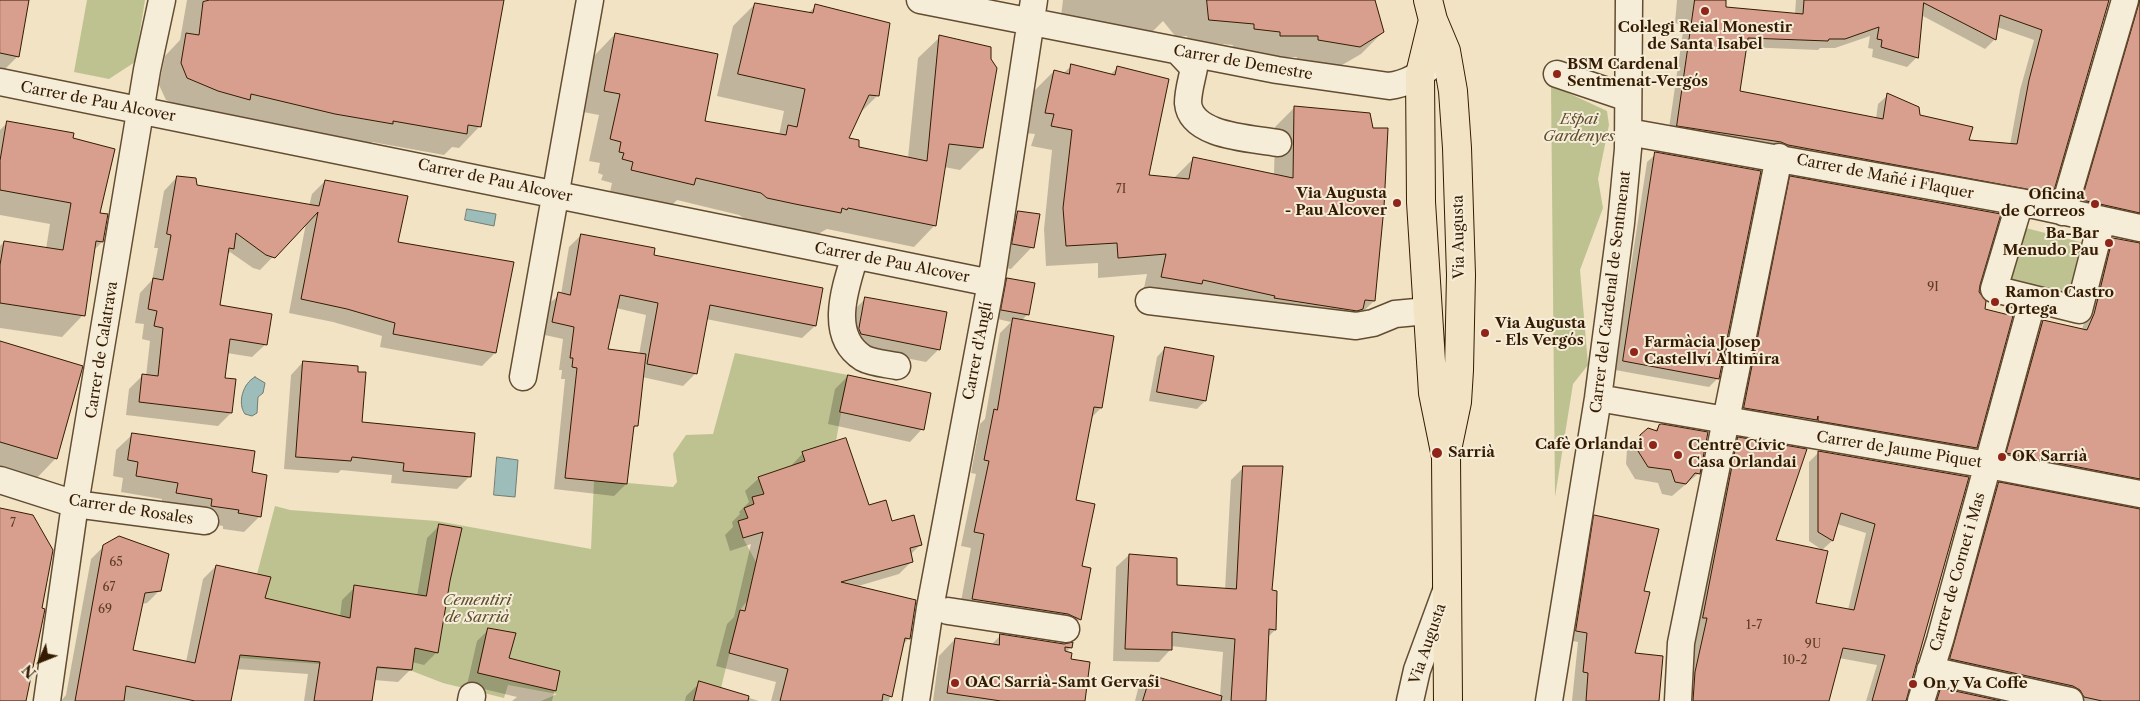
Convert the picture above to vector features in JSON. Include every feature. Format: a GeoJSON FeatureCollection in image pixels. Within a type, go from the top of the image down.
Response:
{"type":"FeatureCollection","features":[{"type":"Feature","properties":{"kind":"main road","name":"Via Augusta"},"geometry":{"type":"LineString","coordinates":[[1430,10],[1446,50],[1453,91],[1461,275],[1457,402],[1446,457]]}},
{"type":"Feature","properties":{"kind":"main road","name":"Via Augusta"},"geometry":{"type":"LineString","coordinates":[[1430,10],[1420,74],[1421,202],[1426,311],[1433,393],[1446,457],[1448,701]]}},
{"type":"Feature","properties":{"kind":"street","name":"Carrer de Calatrava"},"geometry":{"type":"LineString","coordinates":[[47,701],[75,504],[142,111],[147,70],[162,0]]}},
{"type":"Feature","properties":{"kind":"street"},"geometry":{"type":"LineString","coordinates":[[523,377],[590,0]]}},
{"type":"Feature","properties":{"kind":"street","name":"Carrer de Demestre"},"geometry":{"type":"LineString","coordinates":[[920,0],[1032,11],[1179,52],[1276,70],[1389,86],[1401,84],[1420,74],[1446,50]]}},
{"type":"Feature","properties":{"kind":"street","name":"Carrer del Cardenal de Sentmenat"},"geometry":{"type":"LineString","coordinates":[[1549,701],[1598,398],[1621,222],[1628,132],[1629,0]]}},
{"type":"Feature","properties":{"kind":"street"},"geometry":{"type":"LineString","coordinates":[[2063,212],[2125,0]]}},
{"type":"Feature","properties":{"kind":"street","name":"Carrer d'Anglí"},"geometry":{"type":"LineString","coordinates":[[916,701],[930,608],[991,282],[1032,11]]}},
{"type":"Feature","properties":{"kind":"street"},"geometry":{"type":"LineString","coordinates":[[1179,52],[1194,68],[1188,104],[1197,123],[1212,131],[1278,143]]}},
{"type":"Feature","properties":{"kind":"street"},"geometry":{"type":"LineString","coordinates":[[1557,74],[1628,98]]}},
{"type":"Feature","properties":{"kind":"street","name":"Carrer de Pau Alcover"},"geometry":{"type":"LineString","coordinates":[[0,82],[991,282]]}},
{"type":"Feature","properties":{"kind":"street","name":"Carrer de Mañé i Flaquer"},"geometry":{"type":"LineString","coordinates":[[1628,132],[1779,157],[2020,202],[2140,228]]}},
{"type":"Feature","properties":{"kind":"street"},"geometry":{"type":"LineString","coordinates":[[1678,701],[1681,643],[1779,157]]}},
{"type":"Feature","properties":{"kind":"street"},"geometry":{"type":"LineString","coordinates":[[2020,202],[1994,289],[2079,310],[2102,220]]}},
{"type":"Feature","properties":{"kind":"street"},"geometry":{"type":"LineString","coordinates":[[855,256],[841,314],[847,343],[864,359],[897,366]]}},
{"type":"Feature","properties":{"kind":"street","name":"Carrer de Cornet i Mas"},"geometry":{"type":"LineString","coordinates":[[1921,701],[2033,299]]}},
{"type":"Feature","properties":{"kind":"street"},"geometry":{"type":"LineString","coordinates":[[1149,301],[1364,326],[1395,314],[1426,311]]}},
{"type":"Feature","properties":{"kind":"street","name":"Carrer de Jaume Piquet"},"geometry":{"type":"LineString","coordinates":[[1598,398],[1727,422],[1988,465],[2140,494]]}},
{"type":"Feature","properties":{"kind":"street","name":"Carrer de Rosales"},"geometry":{"type":"LineString","coordinates":[[0,480],[75,504],[205,520]]}},
{"type":"Feature","properties":{"kind":"street","name":"Via Augusta"},"geometry":{"type":"LineString","coordinates":[[1410,701],[1417,670],[1447,588]]}},
{"type":"Feature","properties":{"kind":"street"},"geometry":{"type":"LineString","coordinates":[[948,610],[1066,629]]}},
{"type":"Feature","properties":{"kind":"street"},"geometry":{"type":"LineString","coordinates":[[1930,670],[2070,701]]}},
{"type":"Feature","properties":{"kind":"green space"},"geometry":{"type":"Polygon","coordinates":[[[87,0],[145,0],[135,62],[109,79],[74,72],[87,0]]]}},
{"type":"Feature","properties":{"kind":"green space","name":"Espai Gardenyes"},"geometry":{"type":"Polygon","coordinates":[[[1551,85],[1607,111],[1609,125],[1598,179],[1603,208],[1580,270],[1588,365],[1573,384],[1555,497],[1551,85]]]}},
{"type":"Feature","properties":{"kind":"green space"},"geometry":{"type":"Polygon","coordinates":[[[2022,227],[2088,244],[2074,298],[2006,281],[2022,227]]]}},
{"type":"Feature","properties":{"kind":"green space","name":"Cementiri de Sarrià"},"geometry":{"type":"Polygon","coordinates":[[[735,353],[848,375],[836,441],[803,452],[805,461],[758,477],[764,494],[752,497],[754,504],[744,508],[748,518],[738,521],[743,538],[756,562],[747,601],[740,610],[721,688],[699,682],[694,701],[541,701],[557,694],[508,685],[504,698],[443,683],[412,671],[240,658],[257,574],[275,506],[290,510],[437,521],[591,549],[594,480],[673,487],[677,482],[673,454],[686,435],[713,434],[735,353]]]}},
{"type":"Feature","properties":{"kind":"water"},"geometry":{"type":"Polygon","coordinates":[[[467,209],[496,214],[494,226],[465,220],[467,209]]]}},
{"type":"Feature","properties":{"kind":"water"},"geometry":{"type":"Polygon","coordinates":[[[255,377],[265,383],[263,393],[258,397],[257,413],[252,416],[245,414],[241,399],[244,388],[255,377]]]}},
{"type":"Feature","properties":{"kind":"water"},"geometry":{"type":"Polygon","coordinates":[[[497,457],[518,460],[515,497],[494,495],[497,457]]]}},
{"type":"Feature","properties":{"kind":"building"},"geometry":{"type":"Polygon","coordinates":[[[0,0],[29,0],[19,57],[0,53],[0,0]]]}},
{"type":"Feature","properties":{"kind":"building"},"geometry":{"type":"Polygon","coordinates":[[[210,0],[504,0],[481,127],[468,125],[467,134],[393,121],[393,124],[335,114],[251,94],[250,100],[218,91],[187,78],[181,63],[186,33],[199,35],[203,2],[210,0]]]}},
{"type":"Feature","properties":{"kind":"building"},"geometry":{"type":"Polygon","coordinates":[[[1207,0],[1375,0],[1384,32],[1360,47],[1318,40],[1318,36],[1280,36],[1280,32],[1254,29],[1254,24],[1209,20],[1207,0]]]}},
{"type":"Feature","properties":{"kind":"building"},"geometry":{"type":"Polygon","coordinates":[[[1695,0],[1726,0],[1726,7],[1803,14],[1804,0],[2109,0],[2053,194],[1788,145],[1781,142],[1677,126],[1695,0]],[[1924,3],[1918,58],[1881,47],[1882,40],[1877,39],[1879,27],[1845,39],[1829,39],[1828,41],[1748,38],[1740,91],[1883,119],[1887,93],[1919,107],[1920,115],[1973,127],[1969,140],[2017,144],[2029,80],[2042,30],[2000,15],[1996,40],[1924,3]]]}},
{"type":"Feature","properties":{"kind":"building"},"geometry":{"type":"Polygon","coordinates":[[[2140,0],[2140,213],[2082,200],[2140,0]]]}},
{"type":"Feature","properties":{"kind":"building"},"geometry":{"type":"Polygon","coordinates":[[[755,3],[813,13],[815,4],[890,23],[879,96],[869,95],[849,138],[859,140],[859,147],[927,161],[939,35],[991,47],[991,59],[997,68],[983,148],[949,144],[936,226],[848,208],[847,210],[842,208],[841,213],[795,204],[767,198],[761,193],[696,178],[694,185],[631,170],[633,162],[622,159],[624,153],[619,152],[621,142],[610,139],[620,94],[604,91],[615,33],[718,54],[705,121],[786,135],[788,125],[797,127],[805,89],[738,74],[755,3]]]}},
{"type":"Feature","properties":{"kind":"building"},"geometry":{"type":"Polygon","coordinates":[[[1071,64],[1115,75],[1117,66],[1169,79],[1149,175],[1189,179],[1193,157],[1293,178],[1294,106],[1370,113],[1373,128],[1388,128],[1384,207],[1375,301],[1365,300],[1363,309],[1357,311],[1274,298],[1275,296],[1203,280],[1202,284],[1161,277],[1166,254],[1118,258],[1117,243],[1066,246],[1063,208],[1072,130],[1051,126],[1054,114],[1045,113],[1054,70],[1069,74],[1071,64]]]}},
{"type":"Feature","properties":{"kind":"building"},"geometry":{"type":"Polygon","coordinates":[[[7,121],[74,133],[73,138],[115,149],[100,213],[108,214],[103,242],[96,241],[85,316],[0,303],[0,265],[4,241],[63,250],[71,203],[0,190],[0,161],[7,121]]]}},
{"type":"Feature","properties":{"kind":"building"},"geometry":{"type":"Polygon","coordinates":[[[1655,152],[1761,171],[1719,379],[1623,361],[1655,152]]]}},
{"type":"Feature","properties":{"kind":"building"},"geometry":{"type":"Polygon","coordinates":[[[177,176],[196,178],[197,185],[319,206],[325,180],[408,196],[398,242],[514,262],[496,353],[393,334],[395,323],[347,309],[301,299],[318,212],[275,258],[266,255],[236,233],[234,249],[229,248],[220,305],[272,314],[267,345],[230,339],[225,378],[236,379],[232,413],[139,402],[142,374],[158,376],[163,328],[154,326],[157,311],[148,309],[153,278],[163,280],[171,235],[167,234],[177,176]]]}},
{"type":"Feature","properties":{"kind":"building"},"geometry":{"type":"Polygon","coordinates":[[[1790,176],[2001,214],[1979,292],[1986,301],[1985,309],[2013,316],[1977,448],[1818,421],[1818,416],[1817,420],[1744,408],[1790,176]]]}},
{"type":"Feature","properties":{"kind":"building"},"geometry":{"type":"Polygon","coordinates":[[[1018,211],[1040,214],[1034,248],[1012,244],[1018,211]]]}},
{"type":"Feature","properties":{"kind":"building"},"geometry":{"type":"Polygon","coordinates":[[[581,234],[655,248],[654,255],[823,288],[816,326],[710,305],[697,374],[647,364],[658,303],[620,295],[608,349],[646,354],[638,426],[634,426],[627,484],[565,478],[577,368],[572,367],[573,358],[570,358],[574,327],[552,322],[558,292],[570,295],[581,234]]]}},
{"type":"Feature","properties":{"kind":"building"},"geometry":{"type":"Polygon","coordinates":[[[2113,238],[2140,243],[2140,479],[2006,453],[2043,320],[2087,330],[2094,314],[2113,238]]]}},
{"type":"Feature","properties":{"kind":"building"},"geometry":{"type":"Polygon","coordinates":[[[1007,278],[1035,283],[1029,315],[1001,310],[1007,278]]]}},
{"type":"Feature","properties":{"kind":"building"},"geometry":{"type":"Polygon","coordinates":[[[865,297],[947,312],[940,350],[861,334],[859,329],[865,297]]]}},
{"type":"Feature","properties":{"kind":"building"},"geometry":{"type":"Polygon","coordinates":[[[1013,318],[1114,336],[1102,408],[1094,407],[1076,500],[1095,504],[1082,566],[1091,568],[1081,620],[1068,614],[972,599],[984,534],[974,532],[989,461],[984,460],[994,409],[997,410],[1013,318]]]}},
{"type":"Feature","properties":{"kind":"building"},"geometry":{"type":"Polygon","coordinates":[[[0,341],[83,366],[57,459],[0,442],[0,341]]]}},
{"type":"Feature","properties":{"kind":"building"},"geometry":{"type":"Polygon","coordinates":[[[1165,347],[1214,356],[1206,401],[1157,392],[1165,347]]]}},
{"type":"Feature","properties":{"kind":"building"},"geometry":{"type":"Polygon","coordinates":[[[303,361],[358,366],[358,372],[366,372],[362,422],[475,433],[471,477],[403,471],[404,463],[352,457],[351,461],[296,457],[303,361]]]}},
{"type":"Feature","properties":{"kind":"building"},"geometry":{"type":"Polygon","coordinates":[[[848,375],[931,393],[924,430],[840,412],[848,375]]]}},
{"type":"Feature","properties":{"kind":"building","name":"Centre Cívic Casa Orlandai"},"geometry":{"type":"Polygon","coordinates":[[[1659,425],[1708,432],[1700,474],[1695,473],[1686,484],[1675,482],[1671,470],[1648,467],[1638,451],[1640,435],[1648,428],[1657,431],[1659,425]]]}},
{"type":"Feature","properties":{"kind":"building"},"geometry":{"type":"Polygon","coordinates":[[[132,433],[255,451],[252,472],[267,475],[261,517],[238,513],[239,510],[211,506],[212,499],[176,493],[178,483],[136,476],[138,462],[128,460],[132,433]]]}},
{"type":"Feature","properties":{"kind":"building"},"geometry":{"type":"Polygon","coordinates":[[[1738,437],[1807,449],[1776,540],[1828,551],[1816,603],[1854,610],[1875,524],[1841,513],[1833,541],[1818,532],[1818,451],[1969,477],[1906,701],[1872,701],[1885,655],[1843,648],[1829,701],[1693,701],[1695,672],[1707,618],[1703,618],[1738,437]]]}},
{"type":"Feature","properties":{"kind":"building"},"geometry":{"type":"Polygon","coordinates":[[[846,438],[869,505],[886,500],[892,521],[914,515],[922,545],[910,548],[913,562],[841,582],[916,600],[910,639],[905,638],[892,697],[883,694],[882,701],[780,701],[788,669],[729,653],[740,610],[745,611],[763,532],[743,538],[738,521],[748,518],[744,508],[754,504],[752,497],[764,494],[758,477],[805,461],[802,452],[846,438]]]}},
{"type":"Feature","properties":{"kind":"building"},"geometry":{"type":"Polygon","coordinates":[[[1243,466],[1283,466],[1272,590],[1277,591],[1276,630],[1269,629],[1266,701],[1231,701],[1235,639],[1172,632],[1172,650],[1125,649],[1129,554],[1177,558],[1177,585],[1236,589],[1243,466]]]}},
{"type":"Feature","properties":{"kind":"building"},"geometry":{"type":"Polygon","coordinates":[[[1999,482],[2140,509],[2140,701],[2102,701],[2084,697],[2080,690],[2073,686],[1950,659],[1999,482]]]}},
{"type":"Feature","properties":{"kind":"building"},"geometry":{"type":"Polygon","coordinates":[[[0,508],[33,515],[53,550],[42,608],[45,609],[26,701],[0,701],[0,508]]]}},
{"type":"Feature","properties":{"kind":"building"},"geometry":{"type":"Polygon","coordinates":[[[1594,515],[1659,529],[1644,591],[1650,592],[1635,653],[1663,656],[1659,701],[1586,701],[1588,673],[1583,672],[1587,633],[1576,631],[1594,515]]]}},
{"type":"Feature","properties":{"kind":"building"},"geometry":{"type":"Polygon","coordinates":[[[439,524],[462,528],[450,581],[438,653],[415,648],[412,670],[377,667],[372,701],[314,701],[320,662],[240,655],[231,701],[195,701],[126,686],[124,701],[75,701],[103,545],[119,536],[169,554],[161,591],[145,593],[133,650],[195,663],[216,565],[271,577],[265,598],[350,618],[354,585],[426,596],[439,524]]]}},
{"type":"Feature","properties":{"kind":"building"},"geometry":{"type":"Polygon","coordinates":[[[488,628],[516,633],[509,658],[560,671],[556,691],[478,673],[488,628]]]}},
{"type":"Feature","properties":{"kind":"building"},"geometry":{"type":"Polygon","coordinates":[[[1000,634],[1064,644],[1073,642],[1072,648],[1065,647],[1065,651],[1072,653],[1071,659],[1090,662],[1085,701],[1001,701],[947,693],[955,638],[999,645],[1000,634]]]}},
{"type":"Feature","properties":{"kind":"building"},"geometry":{"type":"Polygon","coordinates":[[[1151,675],[1222,696],[1221,701],[1143,701],[1151,675]]]}},
{"type":"Feature","properties":{"kind":"building"},"geometry":{"type":"Polygon","coordinates":[[[699,681],[749,696],[748,701],[694,701],[699,681]]]}},
{"type":"Feature","properties":{"kind":"building"},"geometry":{"type":"Polygon","coordinates":[[[1941,688],[2001,701],[1937,701],[1941,688]]]}},
{"type":"Feature","properties":{"kind":"place","name":"Col·legi Reial Monestir de Santa Isabel"},"geometry":{"type":"Point","coordinates":[1705,11]}},
{"type":"Feature","properties":{"kind":"place","name":"BSM Cardenal Sentmenat-Vergós"},"geometry":{"type":"Point","coordinates":[1557,74]}},
{"type":"Feature","properties":{"kind":"place","name":"Via Augusta - Pau Alcover"},"geometry":{"type":"Point","coordinates":[1397,203]}},
{"type":"Feature","properties":{"kind":"place","name":"Oficina de Correos"},"geometry":{"type":"Point","coordinates":[2095,204]}},
{"type":"Feature","properties":{"kind":"place","name":"Ba-Bar Menudo Pau"},"geometry":{"type":"Point","coordinates":[2109,243]}},
{"type":"Feature","properties":{"kind":"place","name":"Ramon Castro Ortega"},"geometry":{"type":"Point","coordinates":[1995,302]}},
{"type":"Feature","properties":{"kind":"place","name":"Via Augusta - Els Vergós"},"geometry":{"type":"Point","coordinates":[1485,333]}},
{"type":"Feature","properties":{"kind":"place","name":"Farmàcia Josep Castellví Altimira"},"geometry":{"type":"Point","coordinates":[1634,352]}},
{"type":"Feature","properties":{"kind":"place","name":"Cafè Orlandai"},"geometry":{"type":"Point","coordinates":[1653,445]}},
{"type":"Feature","properties":{"kind":"place","name":"Sarrià"},"geometry":{"type":"Point","coordinates":[1437,453]}},
{"type":"Feature","properties":{"kind":"place","name":"Centre Cívic Casa Orlandai"},"geometry":{"type":"Point","coordinates":[1678,455]}},
{"type":"Feature","properties":{"kind":"place","name":"OK Sarrià"},"geometry":{"type":"Point","coordinates":[2002,457]}},
{"type":"Feature","properties":{"kind":"place","name":"OAC Sarrià-Samt Gervasi"},"geometry":{"type":"Point","coordinates":[955,683]}},
{"type":"Feature","properties":{"kind":"place","name":"On y Va Coffe"},"geometry":{"type":"Point","coordinates":[1913,684]}}]}
